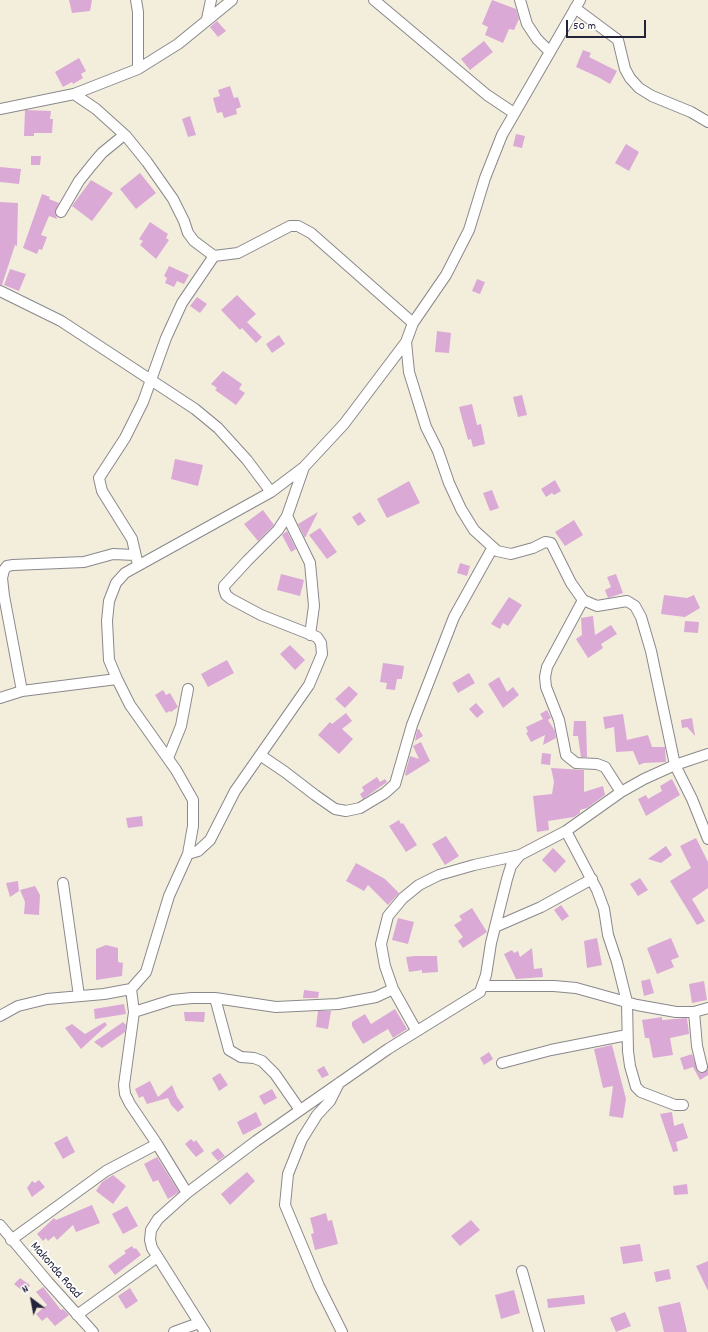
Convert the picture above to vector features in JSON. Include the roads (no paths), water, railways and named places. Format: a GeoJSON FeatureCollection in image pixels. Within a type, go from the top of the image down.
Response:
{"type":"FeatureCollection","features":[{"type":"Feature","properties":{"kind":"street"},"geometry":{"type":"LineString","coordinates":[[136,0],[138,12],[138,69]]}},
{"type":"Feature","properties":{"kind":"street"},"geometry":{"type":"LineString","coordinates":[[207,19],[211,0]]}},
{"type":"Feature","properties":{"kind":"street"},"geometry":{"type":"LineString","coordinates":[[0,109],[74,94],[138,69],[178,44],[232,0]]}},
{"type":"Feature","properties":{"kind":"street"},"geometry":{"type":"LineString","coordinates":[[520,0],[527,24],[537,39],[550,52]]}},
{"type":"Feature","properties":{"kind":"street"},"geometry":{"type":"LineString","coordinates":[[376,1],[488,95],[514,113]]}},
{"type":"Feature","properties":{"kind":"street"},"geometry":{"type":"LineString","coordinates":[[0,1016],[18,1006],[47,999],[131,989],[146,972],[169,896],[188,854],[193,826],[193,800],[168,758],[130,706],[109,660],[107,646],[109,601],[116,583],[125,573],[138,565],[271,492],[304,467],[344,424],[406,342],[413,323],[446,275],[469,230],[485,178],[502,135],[578,4],[618,40],[625,69],[630,78],[639,88],[652,96],[690,112],[708,122]]}},
{"type":"Feature","properties":{"kind":"street"},"geometry":{"type":"LineString","coordinates":[[74,94],[96,109],[124,135],[147,162],[172,199],[184,221],[188,234],[194,241],[214,256],[238,253],[290,226],[298,226],[311,233],[413,323]]}},
{"type":"Feature","properties":{"kind":"street"},"geometry":{"type":"LineString","coordinates":[[61,212],[79,181],[91,166],[102,153],[124,135]]}},
{"type":"Feature","properties":{"kind":"street"},"geometry":{"type":"LineString","coordinates":[[138,565],[132,540],[102,491],[99,478],[126,438],[143,402],[166,338],[182,303],[214,256]]}},
{"type":"Feature","properties":{"kind":"street"},"geometry":{"type":"LineString","coordinates":[[0,291],[61,322],[195,408],[218,428],[247,460],[271,492]]}},
{"type":"Feature","properties":{"kind":"street"},"geometry":{"type":"LineString","coordinates":[[406,342],[408,372],[426,427],[438,451],[448,483],[461,509],[474,530],[497,551],[511,554],[533,548],[545,542],[551,543],[571,583],[583,600],[597,606],[627,601],[635,606],[641,617],[651,652],[675,765],[692,799],[708,839]]}},
{"type":"Feature","properties":{"kind":"street"},"geometry":{"type":"LineString","coordinates":[[188,854],[198,851],[210,840],[235,791],[297,703],[315,672],[322,654],[321,644],[317,637],[266,618],[236,602],[226,595],[224,589],[224,586],[278,530],[287,516],[304,467]]}},
{"type":"Feature","properties":{"kind":"street"},"geometry":{"type":"LineString","coordinates":[[287,516],[310,563],[314,606],[310,635]]}},
{"type":"Feature","properties":{"kind":"street"},"geometry":{"type":"LineString","coordinates":[[260,754],[314,795],[336,808],[346,811],[360,808],[386,793],[395,784],[412,725],[454,617],[492,547]]}},
{"type":"Feature","properties":{"kind":"street"},"geometry":{"type":"LineString","coordinates":[[22,691],[4,596],[2,578],[4,570],[7,566],[84,562],[113,554],[135,555]]}},
{"type":"Feature","properties":{"kind":"street"},"geometry":{"type":"LineString","coordinates":[[583,600],[547,667],[545,677],[546,687],[559,720],[566,755],[576,763],[597,764],[606,767],[621,792]]}},
{"type":"Feature","properties":{"kind":"street"},"geometry":{"type":"LineString","coordinates":[[0,698],[22,691],[117,680]]}},
{"type":"Feature","properties":{"kind":"street"},"geometry":{"type":"LineString","coordinates":[[168,758],[181,726],[188,689]]}},
{"type":"Feature","properties":{"kind":"street"},"geometry":{"type":"LineString","coordinates":[[416,1030],[393,989],[384,966],[382,944],[388,916],[403,898],[420,885],[439,875],[474,865],[520,855],[566,831],[621,792],[644,779],[675,765],[708,754]]}},
{"type":"Feature","properties":{"kind":"street"},"geometry":{"type":"LineString","coordinates":[[566,831],[592,879],[604,910],[608,935],[617,962],[627,1002],[627,1035],[630,1066],[636,1088],[641,1092],[675,1105],[683,1105]]}},
{"type":"Feature","properties":{"kind":"street"},"geometry":{"type":"LineString","coordinates":[[205,1332],[156,1258],[150,1240],[151,1230],[158,1219],[187,1193],[300,1110],[416,1030],[480,992],[486,975],[495,927],[512,866],[520,855]]}},
{"type":"Feature","properties":{"kind":"street"},"geometry":{"type":"LineString","coordinates":[[495,927],[541,907],[592,879]]}},
{"type":"Feature","properties":{"kind":"street"},"geometry":{"type":"LineString","coordinates":[[63,883],[79,996]]}},
{"type":"Feature","properties":{"kind":"street"},"geometry":{"type":"LineString","coordinates":[[482,986],[554,986],[576,988],[627,1002],[676,1012],[694,1012],[708,1008]]}},
{"type":"Feature","properties":{"kind":"street"},"geometry":{"type":"LineString","coordinates":[[131,989],[134,1012],[124,1085],[125,1094],[187,1193]]}},
{"type":"Feature","properties":{"kind":"street"},"geometry":{"type":"LineString","coordinates":[[134,1012],[172,1000],[192,998],[215,998],[276,1007],[298,1008],[346,1003],[376,997],[393,989]]}},
{"type":"Feature","properties":{"kind":"street"},"geometry":{"type":"LineString","coordinates":[[215,998],[229,1050],[241,1057],[254,1058],[262,1061],[275,1074],[300,1110]]}},
{"type":"Feature","properties":{"kind":"street"},"geometry":{"type":"LineString","coordinates":[[694,1012],[696,1046],[702,1067]]}},
{"type":"Feature","properties":{"kind":"street"},"geometry":{"type":"LineString","coordinates":[[502,1063],[558,1048],[627,1035]]}},
{"type":"Feature","properties":{"kind":"street"},"geometry":{"type":"LineString","coordinates":[[339,1083],[330,1101],[317,1115],[302,1139],[288,1174],[285,1205],[325,1299],[342,1332]]}},
{"type":"Feature","properties":{"kind":"street"},"geometry":{"type":"LineString","coordinates":[[11,1240],[106,1171],[157,1144]]}},
{"type":"Feature","properties":{"kind":"street","name":"Makonda Road"},"geometry":{"type":"LineString","coordinates":[[1,1228],[76,1315],[93,1332]]}},
{"type":"Feature","properties":{"kind":"street"},"geometry":{"type":"LineString","coordinates":[[76,1315],[156,1258]]}},
{"type":"Feature","properties":{"kind":"street"},"geometry":{"type":"LineString","coordinates":[[522,1271],[539,1332]]}},
{"type":"Feature","properties":{"kind":"street"},"geometry":{"type":"LineString","coordinates":[[174,1332],[200,1323]]}}]}
